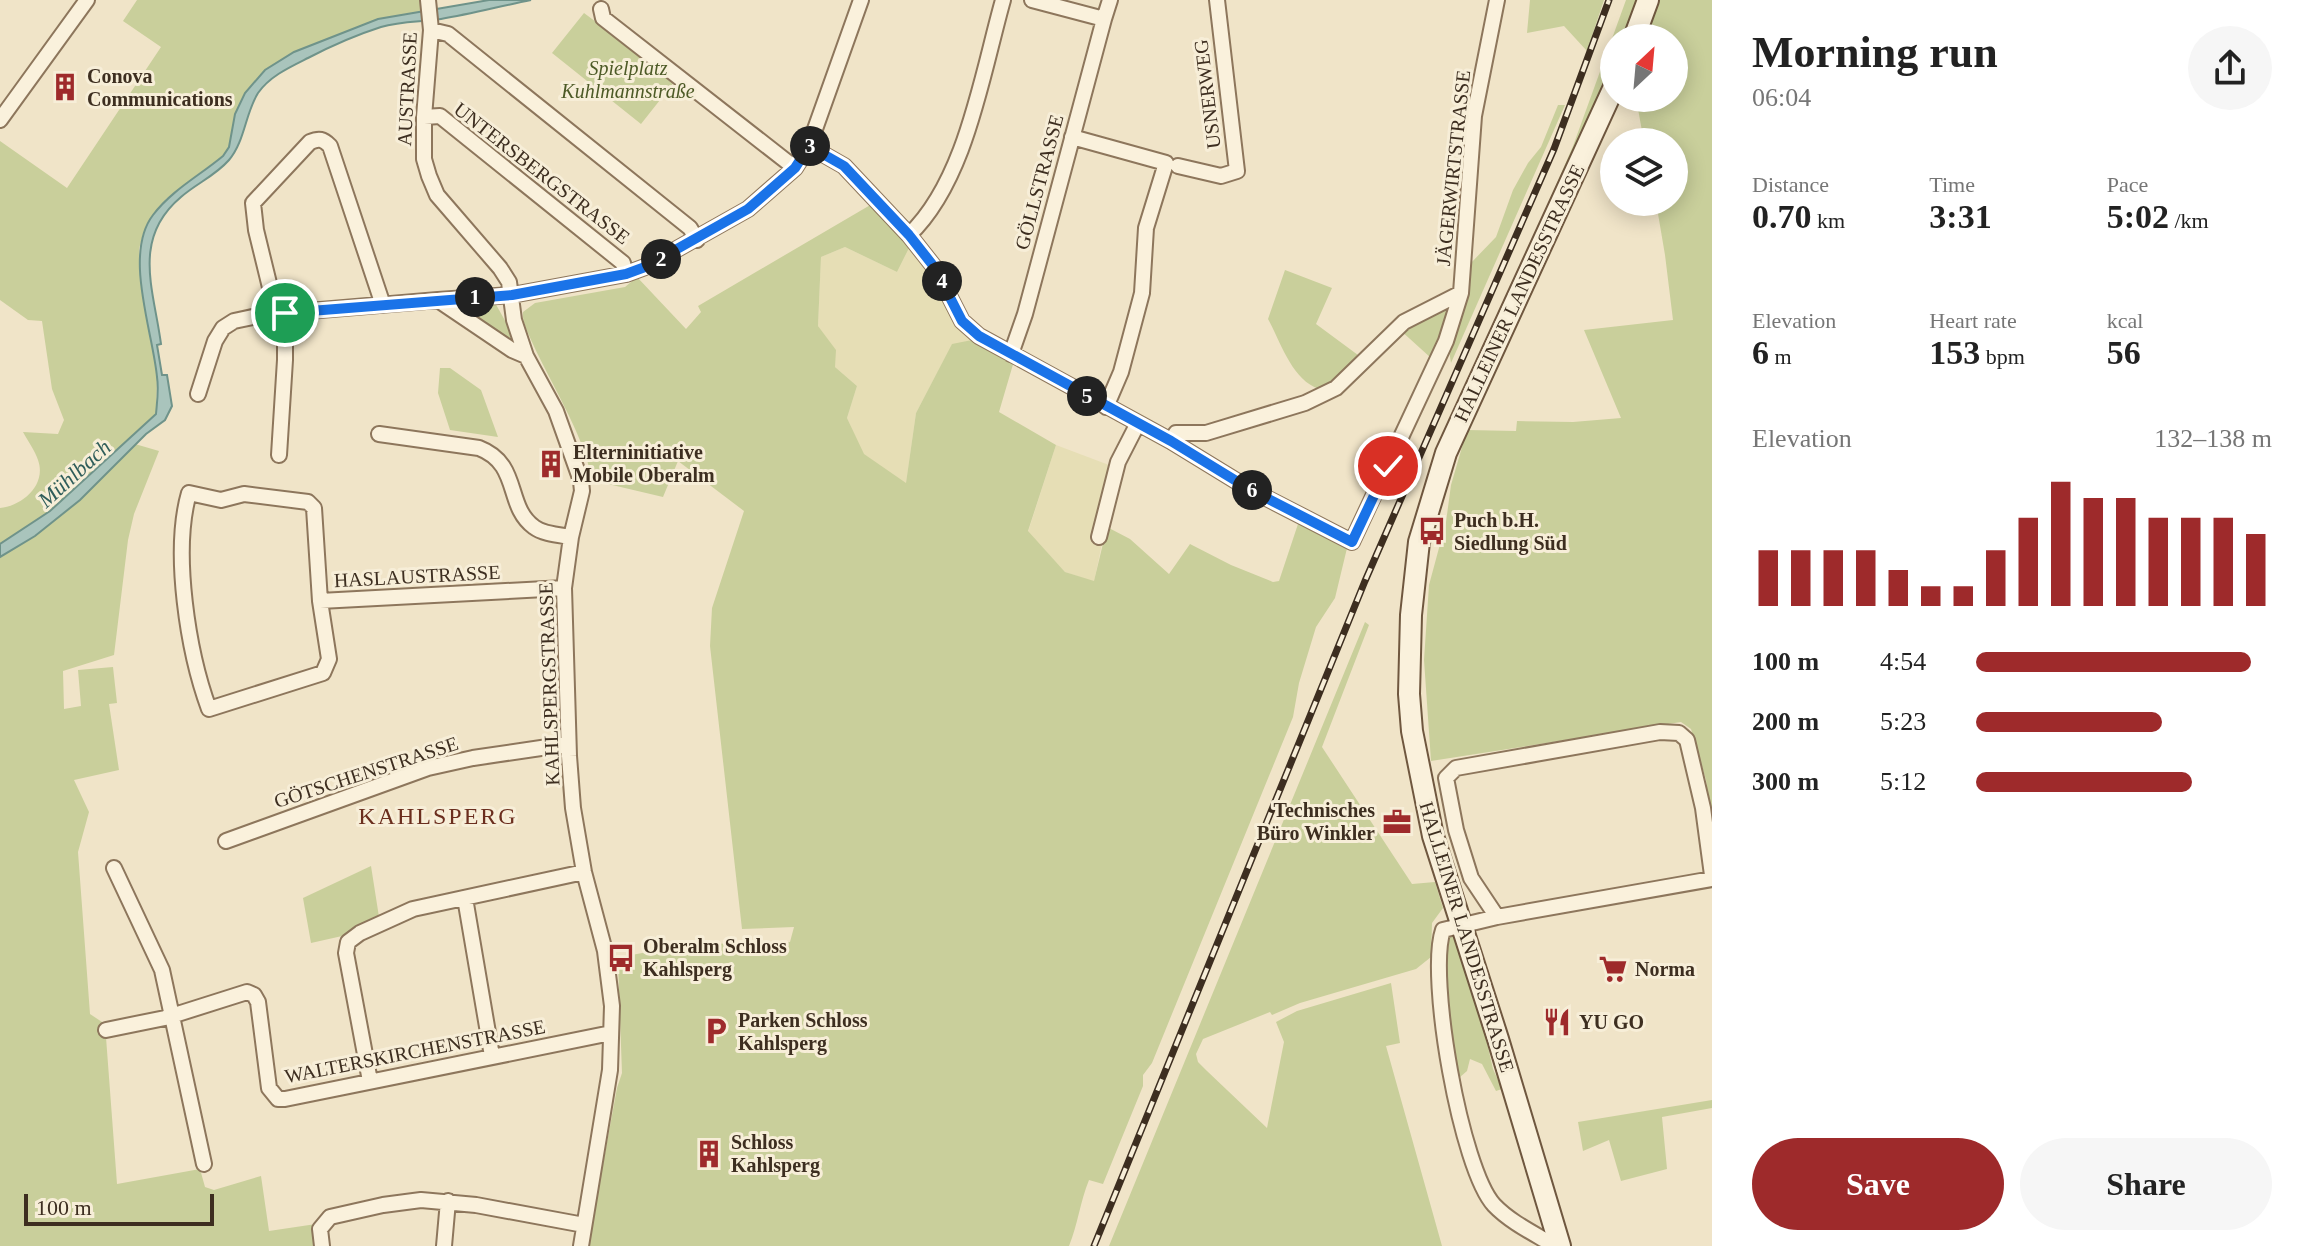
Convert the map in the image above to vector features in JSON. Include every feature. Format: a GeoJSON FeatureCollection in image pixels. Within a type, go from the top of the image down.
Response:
{"type":"FeatureCollection","features":[{"type":"Feature","properties":{"kind":"main road"},"geometry":{"type":"LineString","coordinates":[[1639,24],[1648,0]]}},
{"type":"Feature","properties":{"kind":"main road","name":"HALLEINER LANDESSTRASSE"},"geometry":{"type":"LineString","coordinates":[[1558,1246],[1433,836],[1412,731],[1409,656],[1419,542],[1438,476],[1456,428],[1602,112]]}},
{"type":"Feature","properties":{"kind":"street"},"geometry":{"type":"LineString","coordinates":[[0,120],[87,0]]}},
{"type":"Feature","properties":{"kind":"street"},"geometry":{"type":"LineString","coordinates":[[198,394],[215,341],[223,328],[234,321],[281,312],[512,295],[626,274],[697,240],[748,209],[795,168],[809,146],[861,0]]}},
{"type":"Feature","properties":{"kind":"street"},"geometry":{"type":"LineString","coordinates":[[909,235],[918,227],[960,156],[1003,0]]}},
{"type":"Feature","properties":{"kind":"street"},"geometry":{"type":"LineString","coordinates":[[1032,0],[1104,19]]}},
{"type":"Feature","properties":{"kind":"street","name":"GÖLLSTRASSE"},"geometry":{"type":"LineString","coordinates":[[1011,354],[1019,335],[1110,0]]}},
{"type":"Feature","properties":{"kind":"street","name":"USNERWEG"},"geometry":{"type":"LineString","coordinates":[[1178,166],[1221,176],[1237,171],[1217,0]]}},
{"type":"Feature","properties":{"kind":"street","name":"JÄGERWIRTSTRASSE"},"geometry":{"type":"LineString","coordinates":[[1461,293],[1404,322],[1336,388],[1305,403],[1206,433],[1176,433],[1171,441],[1251,490],[1352,542],[1446,341],[1461,293],[1474,116],[1497,0]]}},
{"type":"Feature","properties":{"kind":"street"},"geometry":{"type":"LineString","coordinates":[[601,9],[603,18],[795,168]]}},
{"type":"Feature","properties":{"kind":"street"},"geometry":{"type":"LineString","coordinates":[[430,15],[448,34],[690,228],[697,240]]}},
{"type":"Feature","properties":{"kind":"street","name":"AUSTRASSE"},"geometry":{"type":"LineString","coordinates":[[430,15],[424,159],[437,195],[500,268],[509,282],[512,295]]}},
{"type":"Feature","properties":{"kind":"street","name":"UNTERSBERGSTRASSE"},"geometry":{"type":"LineString","coordinates":[[424,117],[440,116],[623,263],[626,274]]}},
{"type":"Feature","properties":{"kind":"street"},"geometry":{"type":"LineString","coordinates":[[1072,137],[1166,163],[1146,228],[1142,293],[1121,372],[1106,407]]}},
{"type":"Feature","properties":{"kind":"street"},"geometry":{"type":"LineString","coordinates":[[279,455],[285,360],[281,312],[256,230],[253,203],[310,142],[317,139],[324,140],[330,146],[383,305]]}},
{"type":"Feature","properties":{"kind":"street"},"geometry":{"type":"LineString","coordinates":[[809,146],[844,166],[909,235],[935,268],[962,321],[979,336],[1171,441]]}},
{"type":"Feature","properties":{"kind":"street","name":"KAHLSPERGSTRASSE"},"geometry":{"type":"LineString","coordinates":[[512,295],[514,320],[526,356],[556,411],[582,491],[571,537],[564,588],[568,744],[573,808],[584,872],[605,951],[612,1006],[610,1070],[581,1246]]}},
{"type":"Feature","properties":{"kind":"street"},"geometry":{"type":"LineString","coordinates":[[438,300],[512,350],[526,356]]}},
{"type":"Feature","properties":{"kind":"street"},"geometry":{"type":"LineString","coordinates":[[1099,537],[1118,462],[1138,423]]}},
{"type":"Feature","properties":{"kind":"street"},"geometry":{"type":"LineString","coordinates":[[379,434],[479,448],[493,453],[506,468],[523,515],[535,528],[571,537]]}},
{"type":"Feature","properties":{"kind":"street","name":"HASLAUSTRASSE"},"geometry":{"type":"LineString","coordinates":[[189,493],[221,500],[244,494],[308,502],[314,508],[320,601],[329,659],[323,673],[209,709],[200,685],[186,606],[182,551],[184,509],[189,493]]}},
{"type":"Feature","properties":{"kind":"street","name":"HASLAUSTRASSE"},"geometry":{"type":"LineString","coordinates":[[320,601],[564,588]]}},
{"type":"Feature","properties":{"kind":"street"},"geometry":{"type":"LineString","coordinates":[[1497,917],[1474,886],[1462,852],[1446,778],[1456,768],[1660,732],[1679,733],[1687,740],[1703,808],[1712,877],[1443,930],[1440,964],[1445,1036],[1466,1141],[1484,1191],[1494,1205],[1531,1232],[1558,1246]]}},
{"type":"Feature","properties":{"kind":"street","name":"GÖTSCHENSTRASSE"},"geometry":{"type":"LineString","coordinates":[[226,841],[428,768],[486,755],[568,744]]}},
{"type":"Feature","properties":{"kind":"street"},"geometry":{"type":"LineString","coordinates":[[114,868],[162,970],[204,1164]]}},
{"type":"Feature","properties":{"kind":"street"},"geometry":{"type":"LineString","coordinates":[[370,1081],[346,953],[348,942],[360,933],[413,909],[584,872]]}},
{"type":"Feature","properties":{"kind":"street"},"geometry":{"type":"LineString","coordinates":[[465,898],[492,1056]]}},
{"type":"Feature","properties":{"kind":"street","name":"WALTERSKIRCHENSTRASSE"},"geometry":{"type":"LineString","coordinates":[[106,1030],[165,1018],[247,992],[254,995],[258,1002],[269,1088],[278,1099],[611,1033]]}},
{"type":"Feature","properties":{"kind":"street"},"geometry":{"type":"LineString","coordinates":[[322,1246],[320,1229],[330,1217],[401,1202],[448,1201],[584,1225]]}},
{"type":"Feature","properties":{"kind":"street"},"geometry":{"type":"LineString","coordinates":[[444,1246],[448,1201]]}},
{"type":"Feature","properties":{"kind":"shaded area"},"geometry":{"type":"Polygon","coordinates":[[[910,246],[977,339],[952,345],[916,413],[906,484],[863,454],[847,418],[857,386],[835,367],[818,326],[821,257],[845,247],[897,272],[910,246]]]}},
{"type":"Feature","properties":{"kind":"shaded area"},"geometry":{"type":"Polygon","coordinates":[[[1056,445],[1109,465],[1113,490],[1094,582],[1065,572],[1028,532],[1056,445]]]}},
{"type":"Feature","properties":{"kind":"green space"},"geometry":{"type":"Polygon","coordinates":[[[137,0],[423,0],[425,12],[378,19],[294,52],[235,114],[229,147],[223,156],[166,199],[143,234],[139,249],[157,375],[156,414],[50,511],[0,544],[0,508],[24,499],[39,478],[38,460],[23,432],[58,434],[64,420],[52,389],[42,321],[28,320],[0,300],[0,141],[67,188],[161,47],[123,21],[137,0]]]}},
{"type":"Feature","properties":{"kind":"green space"},"geometry":{"type":"Polygon","coordinates":[[[1530,0],[1604,0],[1587,51],[1564,26],[1527,33],[1530,0]]]}},
{"type":"Feature","properties":{"kind":"green space"},"geometry":{"type":"Polygon","coordinates":[[[1626,0],[1641,0],[1632,24],[1617,24],[1626,0]]]}},
{"type":"Feature","properties":{"kind":"green space"},"geometry":{"type":"Polygon","coordinates":[[[1657,0],[1712,0],[1712,830],[1706,780],[1691,729],[1681,722],[1431,761],[1424,660],[1429,585],[1446,522],[1451,485],[1467,430],[1516,431],[1517,421],[1573,422],[1621,418],[1584,330],[1673,320],[1658,216],[1688,216],[1688,128],[1641,128],[1639,112],[1688,112],[1688,24],[1648,24],[1657,0]]]}},
{"type":"Feature","properties":{"kind":"green space","name":"Spielplatz Kuhlmannstraße"},"geometry":{"type":"Polygon","coordinates":[[[584,13],[675,81],[641,124],[552,53],[584,13]]]}},
{"type":"Feature","properties":{"kind":"green space"},"geometry":{"type":"Polygon","coordinates":[[[1600,72],[1600,100],[1521,266],[1573,146],[1600,72]]]}},
{"type":"Feature","properties":{"kind":"green space"},"geometry":{"type":"Polygon","coordinates":[[[1558,105],[1565,105],[1451,363],[1449,350],[1459,325],[1449,319],[1431,358],[1399,329],[1455,290],[1469,265],[1496,237],[1513,190],[1541,147],[1558,105]]]}},
{"type":"Feature","properties":{"kind":"green space"},"geometry":{"type":"Polygon","coordinates":[[[872,204],[910,246],[897,272],[845,247],[821,257],[818,326],[836,350],[835,367],[857,386],[847,418],[864,454],[906,483],[916,413],[952,344],[977,339],[1014,361],[999,412],[1056,445],[1028,531],[1065,572],[1094,581],[1107,527],[1130,539],[1169,574],[1190,544],[1231,565],[1273,582],[1279,581],[1299,521],[1348,544],[1335,598],[1316,627],[1299,683],[1293,717],[1152,1063],[1143,1075],[1143,1086],[1103,1184],[1089,1180],[1069,1246],[588,1246],[622,1073],[618,962],[622,957],[685,947],[790,942],[794,927],[742,929],[710,646],[712,608],[744,511],[678,461],[663,497],[591,480],[583,449],[527,331],[523,312],[535,303],[625,287],[637,277],[686,329],[701,312],[698,306],[872,204]]]}},
{"type":"Feature","properties":{"kind":"green space"},"geometry":{"type":"Polygon","coordinates":[[[1285,270],[1332,288],[1316,324],[1362,358],[1340,380],[1319,389],[1301,378],[1294,369],[1268,319],[1285,270]]]}},
{"type":"Feature","properties":{"kind":"green space"},"geometry":{"type":"Polygon","coordinates":[[[494,301],[512,333],[512,339],[509,340],[457,304],[494,301]]]}},
{"type":"Feature","properties":{"kind":"green space"},"geometry":{"type":"Polygon","coordinates":[[[440,368],[450,368],[481,390],[498,437],[450,430],[438,393],[440,368]]]}},
{"type":"Feature","properties":{"kind":"green space"},"geometry":{"type":"Polygon","coordinates":[[[135,444],[159,451],[134,514],[128,540],[114,655],[63,671],[64,709],[81,706],[78,670],[113,667],[117,703],[109,704],[119,770],[74,780],[89,812],[78,852],[90,1014],[105,1024],[117,1184],[200,1169],[205,1187],[214,1190],[261,1176],[269,1231],[316,1224],[317,1246],[0,1246],[0,546],[6,554],[41,529],[135,444]]]}},
{"type":"Feature","properties":{"kind":"green space"},"geometry":{"type":"Polygon","coordinates":[[[1365,622],[1369,625],[1322,747],[1412,884],[1435,882],[1443,908],[1432,923],[1431,957],[1416,969],[1300,1003],[1272,1015],[1270,1012],[1203,1039],[1196,1054],[1198,1062],[1267,1128],[1284,1042],[1276,1022],[1297,1011],[1391,983],[1400,1043],[1386,1046],[1442,1246],[1109,1246],[1365,622]]]}},
{"type":"Feature","properties":{"kind":"green space"},"geometry":{"type":"Polygon","coordinates":[[[371,866],[379,917],[351,934],[311,943],[303,898],[371,866]]]}},
{"type":"Feature","properties":{"kind":"green space"},"geometry":{"type":"Polygon","coordinates":[[[1448,935],[1453,936],[1473,981],[1493,1069],[1502,1089],[1496,1091],[1482,1064],[1470,1059],[1467,1071],[1460,1077],[1456,1074],[1446,995],[1448,935]]]}},
{"type":"Feature","properties":{"kind":"green space"},"geometry":{"type":"Polygon","coordinates":[[[1712,1100],[1712,1108],[1662,1117],[1667,1169],[1621,1181],[1609,1140],[1583,1151],[1578,1122],[1712,1100]]]}},
{"type":"Feature","properties":{"kind":"water"},"geometry":{"type":"Polygon","coordinates":[[[489,0],[531,0],[452,17],[381,27],[294,65],[263,87],[229,160],[181,197],[165,213],[156,230],[150,266],[161,344],[157,345],[162,375],[167,375],[172,406],[165,420],[146,434],[80,500],[35,536],[0,557],[0,544],[50,511],[156,414],[158,382],[140,272],[144,231],[153,215],[169,198],[223,156],[229,147],[235,114],[245,93],[265,70],[294,52],[378,19],[489,0]]]}},
{"type":"Feature","properties":{"kind":"railway"},"geometry":{"type":"LineString","coordinates":[[1094,1246],[1365,581],[1554,149],[1609,0]]}},
{"type":"Feature","properties":{"kind":"place","name":"Conova Communications"},"geometry":{"type":"Point","coordinates":[65,87]}},
{"type":"Feature","properties":{"kind":"place","name":"Elterninitiative Mobile Oberalm"},"geometry":{"type":"Point","coordinates":[551,464]}},
{"type":"Feature","properties":{"kind":"place","name":"Puch b.H. Siedlung Süd"},"geometry":{"type":"Point","coordinates":[1432,531]}},
{"type":"Feature","properties":{"kind":"place","name":"Technisches Büro Winkler"},"geometry":{"type":"Point","coordinates":[1397,822]}},
{"type":"Feature","properties":{"kind":"place","name":"Oberalm Schloss Kahlsperg"},"geometry":{"type":"Point","coordinates":[621,958]}},
{"type":"Feature","properties":{"kind":"place","name":"Norma"},"geometry":{"type":"Point","coordinates":[1613,969]}},
{"type":"Feature","properties":{"kind":"place","name":"YU GO"},"geometry":{"type":"Point","coordinates":[1557,1022]}},
{"type":"Feature","properties":{"kind":"place","name":"Parken Schloss Kahlsperg"},"geometry":{"type":"Point","coordinates":[716,1031]}},
{"type":"Feature","properties":{"kind":"place","name":"Schloss Kahlsperg"},"geometry":{"type":"Point","coordinates":[709,1154]}},
{"type":"Feature","properties":{"kind":"district","name":"KAHLSPERG"},"geometry":{"type":"Point","coordinates":[438,816]}},
{"type":"Feature","properties":{"kind":"route"},"geometry":{"type":"LineString","coordinates":[[285,313],[512,295],[626,274],[697,240],[748,209],[795,168],[809,146],[844,166],[909,235],[935,268],[962,321],[979,336],[1171,441],[1251,490],[1352,542],[1388,466]]}},
{"type":"Feature","properties":{"kind":"water label","name":"Mühlbach"},"geometry":{"type":"Point","coordinates":[74,473]}}]}
